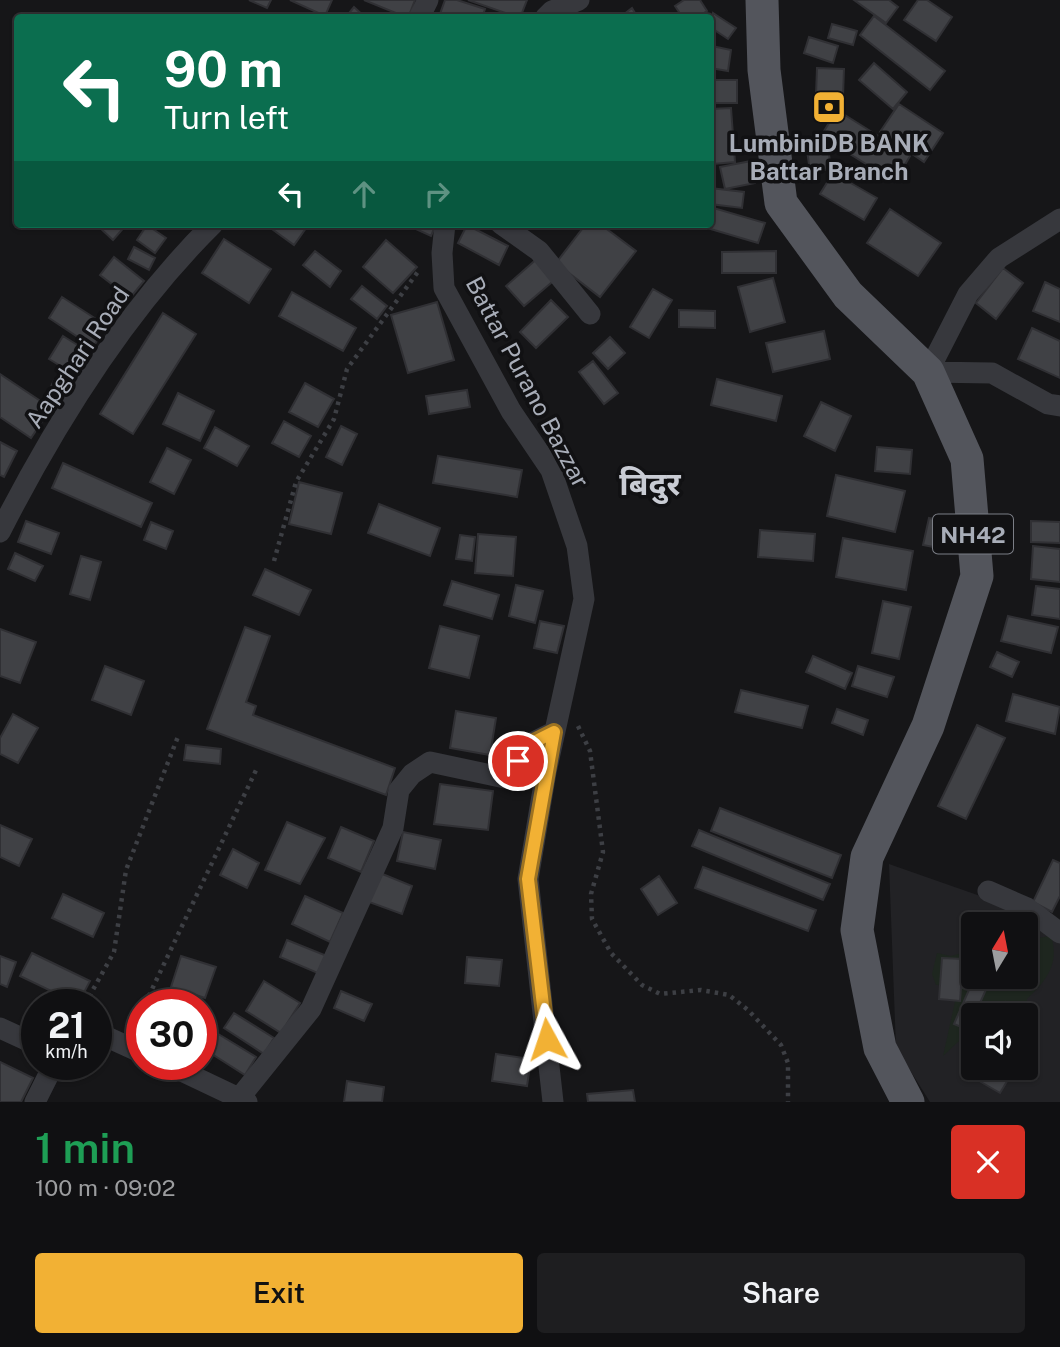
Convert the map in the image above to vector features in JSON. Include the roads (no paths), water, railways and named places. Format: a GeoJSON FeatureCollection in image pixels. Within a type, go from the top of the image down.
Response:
{"type":"FeatureCollection","features":[{"type":"Feature","properties":{"kind":"main road","name":"NH42"},"geometry":{"type":"LineString","coordinates":[[762,0],[764,70],[781,203],[848,295],[928,372],[967,459],[977,576],[928,726],[867,857],[857,930],[880,1048],[908,1102]]}},
{"type":"Feature","properties":{"kind":"street"},"geometry":{"type":"LineString","coordinates":[[549,14],[579,0]]}},
{"type":"Feature","properties":{"kind":"street"},"geometry":{"type":"LineString","coordinates":[[1060,219],[999,258],[968,294],[928,372],[992,373],[1048,404],[1060,406]]}},
{"type":"Feature","properties":{"kind":"street","name":"Aapghari Road"},"geometry":{"type":"LineString","coordinates":[[0,532],[25,484],[78,396],[143,305],[187,250],[209,228]]}},
{"type":"Feature","properties":{"kind":"street","name":"Battar Purano Bazzar"},"geometry":{"type":"LineString","coordinates":[[445,228],[442,253],[444,288],[511,411],[551,470],[569,515],[577,546],[583,599],[554,732],[528,879],[553,1102]]}},
{"type":"Feature","properties":{"kind":"street"},"geometry":{"type":"LineString","coordinates":[[506,228],[538,251],[590,314]]}},
{"type":"Feature","properties":{"kind":"street"},"geometry":{"type":"LineString","coordinates":[[199,1080],[240,1100],[311,1009],[393,828],[399,790],[412,774],[430,762],[505,778],[530,744],[554,732]]}},
{"type":"Feature","properties":{"kind":"street"},"geometry":{"type":"LineString","coordinates":[[988,891],[1027,908],[1060,933]]}},
{"type":"Feature","properties":{"kind":"street"},"geometry":{"type":"LineString","coordinates":[[0,1028],[21,1038]]}},
{"type":"Feature","properties":{"kind":"street"},"geometry":{"type":"LineString","coordinates":[[35,1102],[46,1080]]}},
{"type":"Feature","properties":{"kind":"place","name":"LumbiniDB BANK Battar Branch"},"geometry":{"type":"Point","coordinates":[829,107]}},
{"type":"Feature","properties":{"kind":"district","name":"बिदुर"},"geometry":{"type":"Point","coordinates":[650,483]}}]}
